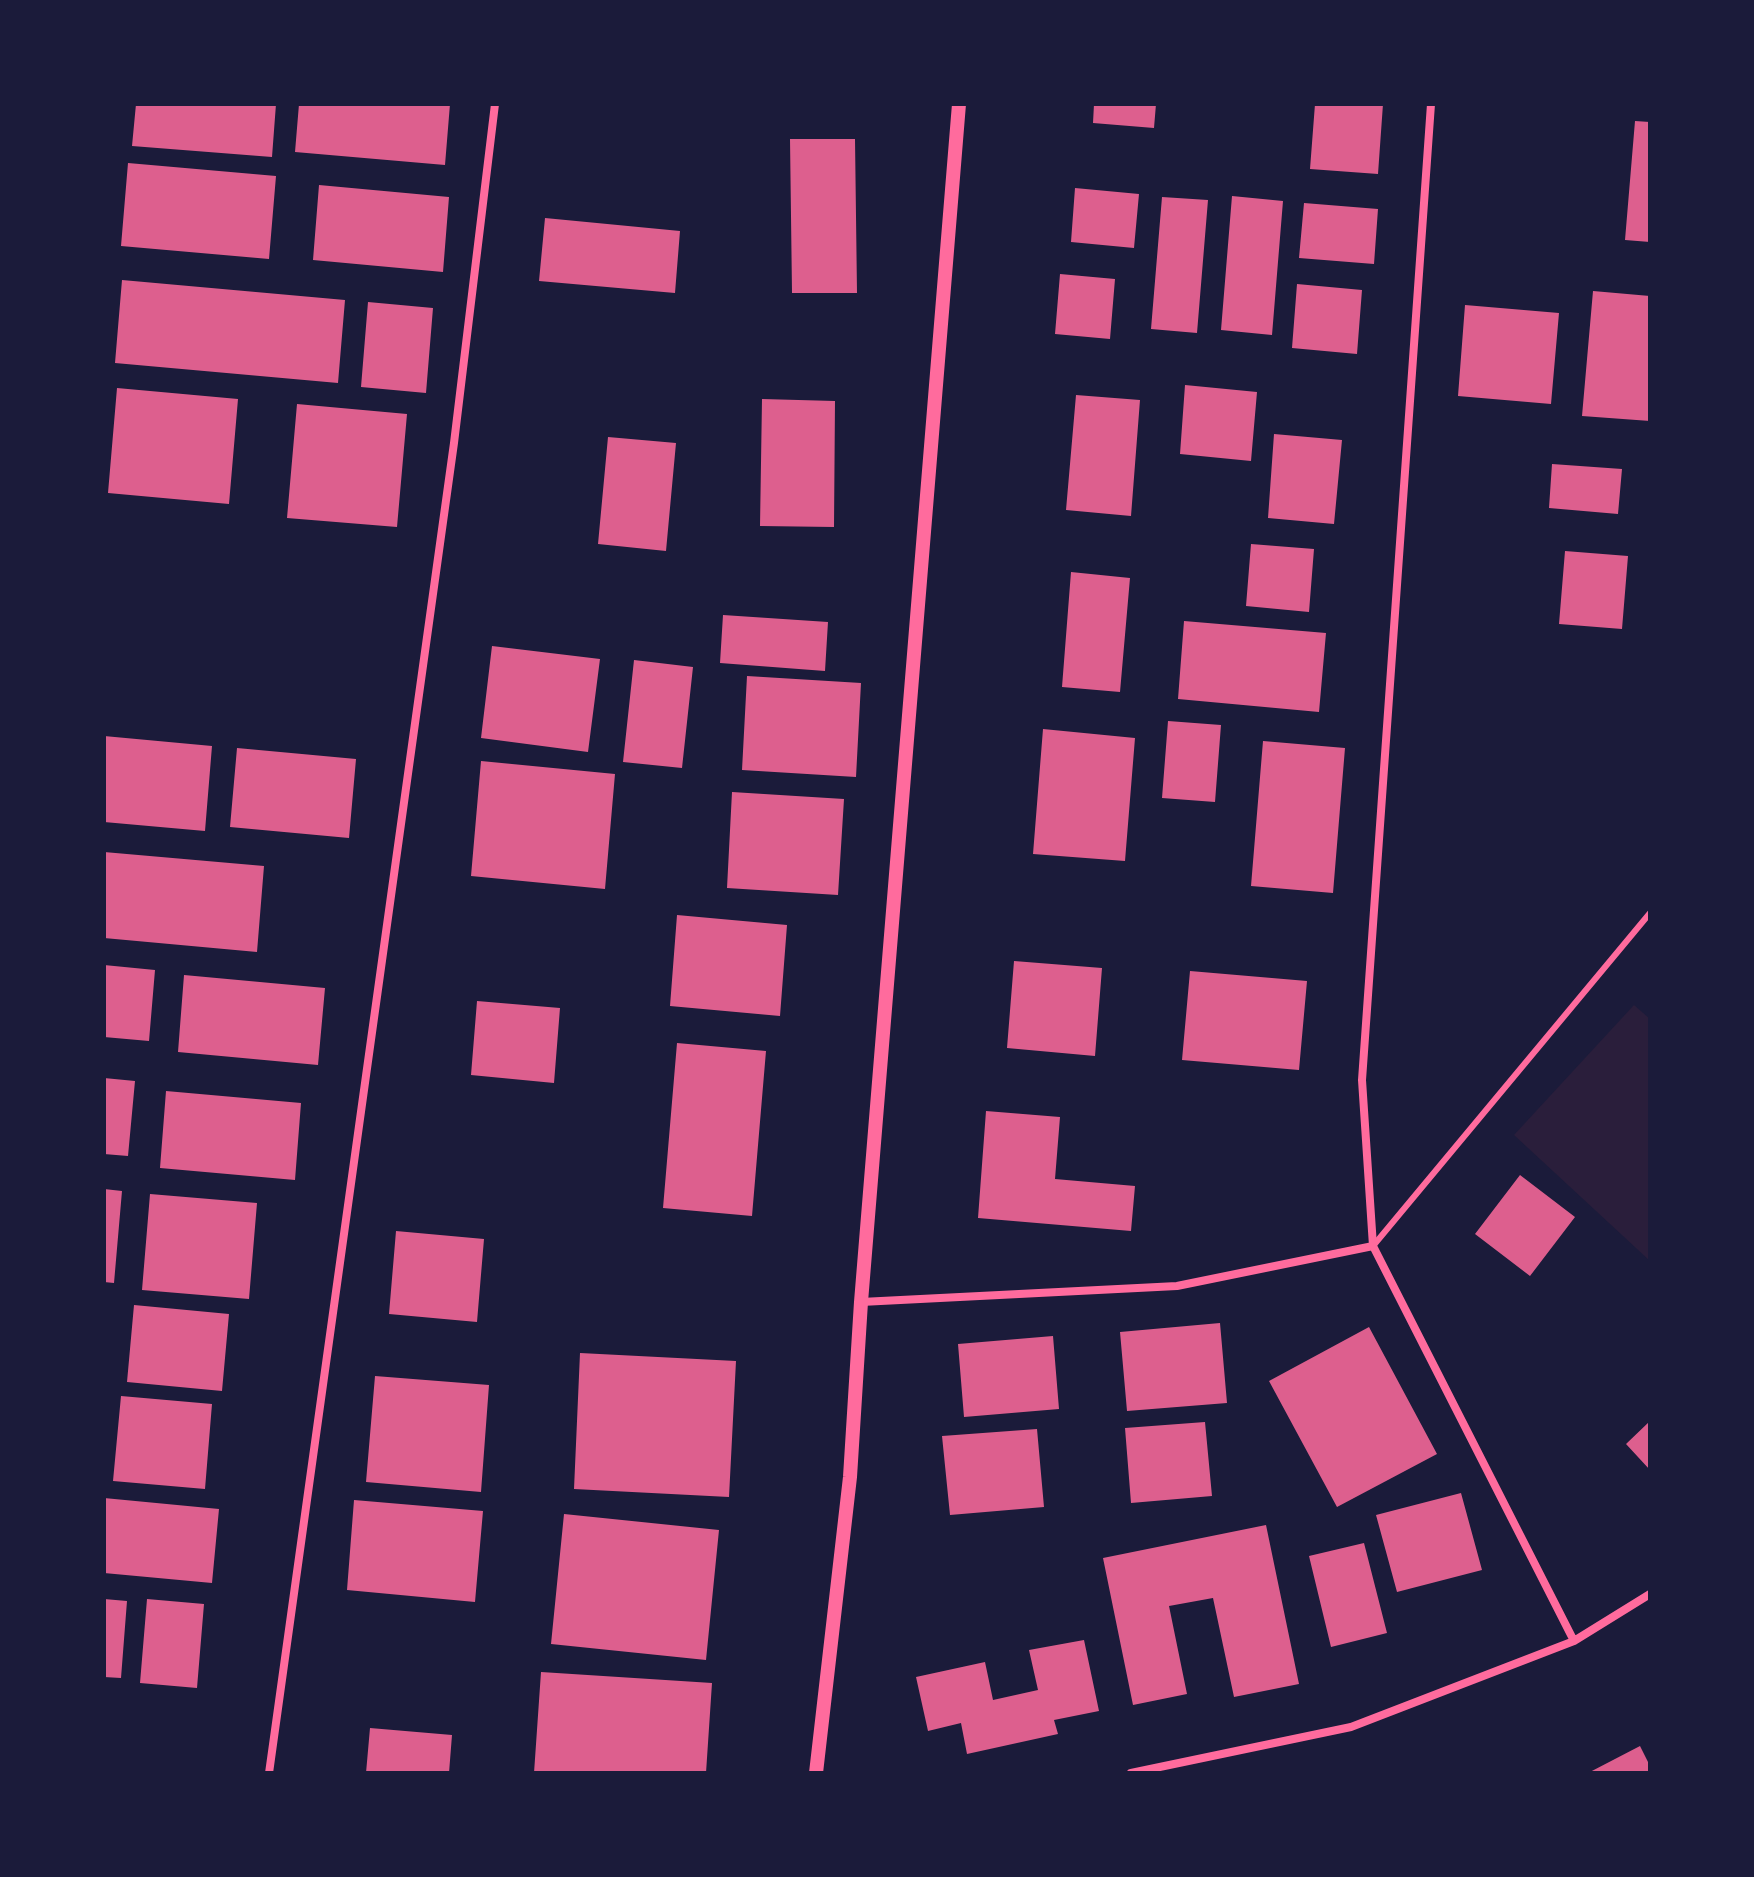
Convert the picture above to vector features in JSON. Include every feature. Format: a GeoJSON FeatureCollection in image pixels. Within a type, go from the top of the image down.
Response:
{"type":"FeatureCollection","features":[{"type":"Feature","properties":{"kind":"street"},"geometry":{"type":"LineString","coordinates":[[269,1773],[454,443],[495,104]]}},
{"type":"Feature","properties":{"kind":"street"},"geometry":{"type":"LineString","coordinates":[[816,1773],[850,1477],[861,1302],[959,104]]}},
{"type":"Feature","properties":{"kind":"street"},"geometry":{"type":"LineString","coordinates":[[1431,104],[1362,1080],[1373,1246],[1574,1641]]}},
{"type":"Feature","properties":{"kind":"street"},"geometry":{"type":"LineString","coordinates":[[861,1302],[1177,1286],[1373,1246]]}},
{"type":"Feature","properties":{"kind":"street"},"geometry":{"type":"LineString","coordinates":[[1131,1773],[1351,1727],[1574,1641],[1650,1594]]}},
{"type":"Feature","properties":{"kind":"lane"},"geometry":{"type":"LineString","coordinates":[[1373,1246],[1650,913]]}},
{"type":"Feature","properties":{"kind":"shaded area"},"geometry":{"type":"Polygon","coordinates":[[[1634,1005],[1650,1019],[1650,1261],[1514,1135],[1634,1005]]]}},
{"type":"Feature","properties":{"kind":"building"},"geometry":{"type":"Polygon","coordinates":[[[136,104],[276,104],[272,157],[132,146],[136,104]]]}},
{"type":"Feature","properties":{"kind":"building"},"geometry":{"type":"Polygon","coordinates":[[[299,104],[450,104],[445,165],[295,152],[299,104]]]}},
{"type":"Feature","properties":{"kind":"building"},"geometry":{"type":"Polygon","coordinates":[[[1094,104],[1156,104],[1154,128],[1093,123],[1094,104]]]}},
{"type":"Feature","properties":{"kind":"building"},"geometry":{"type":"Polygon","coordinates":[[[1315,104],[1383,104],[1378,174],[1310,169],[1315,104]]]}},
{"type":"Feature","properties":{"kind":"building"},"geometry":{"type":"Polygon","coordinates":[[[1635,121],[1650,122],[1650,242],[1625,240],[1635,121]]]}},
{"type":"Feature","properties":{"kind":"building"},"geometry":{"type":"Polygon","coordinates":[[[790,139],[855,139],[857,293],[792,293],[790,139]]]}},
{"type":"Feature","properties":{"kind":"building"},"geometry":{"type":"Polygon","coordinates":[[[128,163],[276,176],[269,259],[121,246],[128,163]]]}},
{"type":"Feature","properties":{"kind":"building"},"geometry":{"type":"Polygon","coordinates":[[[319,185],[449,197],[443,272],[313,260],[319,185]]]}},
{"type":"Feature","properties":{"kind":"building"},"geometry":{"type":"Polygon","coordinates":[[[1075,188],[1139,194],[1134,248],[1071,242],[1075,188]]]}},
{"type":"Feature","properties":{"kind":"building"},"geometry":{"type":"Polygon","coordinates":[[[1232,196],[1283,201],[1272,335],[1221,330],[1232,196]]]}},
{"type":"Feature","properties":{"kind":"building"},"geometry":{"type":"Polygon","coordinates":[[[1162,197],[1208,200],[1197,333],[1151,329],[1162,197]]]}},
{"type":"Feature","properties":{"kind":"building"},"geometry":{"type":"Polygon","coordinates":[[[1304,203],[1378,209],[1374,264],[1299,258],[1304,203]]]}},
{"type":"Feature","properties":{"kind":"building"},"geometry":{"type":"Polygon","coordinates":[[[545,218],[680,231],[675,293],[539,281],[545,218]]]}},
{"type":"Feature","properties":{"kind":"building"},"geometry":{"type":"Polygon","coordinates":[[[1060,274],[1115,279],[1110,339],[1055,334],[1060,274]]]}},
{"type":"Feature","properties":{"kind":"building"},"geometry":{"type":"Polygon","coordinates":[[[122,280],[345,300],[338,383],[115,363],[122,280]]]}},
{"type":"Feature","properties":{"kind":"building"},"geometry":{"type":"Polygon","coordinates":[[[1297,284],[1362,290],[1357,354],[1292,348],[1297,284]]]}},
{"type":"Feature","properties":{"kind":"building"},"geometry":{"type":"Polygon","coordinates":[[[1593,291],[1650,296],[1650,421],[1582,416],[1593,291]]]}},
{"type":"Feature","properties":{"kind":"building"},"geometry":{"type":"Polygon","coordinates":[[[368,302],[433,308],[426,393],[361,387],[368,302]]]}},
{"type":"Feature","properties":{"kind":"building"},"geometry":{"type":"Polygon","coordinates":[[[1465,305],[1559,313],[1551,404],[1458,396],[1465,305]]]}},
{"type":"Feature","properties":{"kind":"building"},"geometry":{"type":"Polygon","coordinates":[[[1185,385],[1257,392],[1251,461],[1180,454],[1185,385]]]}},
{"type":"Feature","properties":{"kind":"building"},"geometry":{"type":"Polygon","coordinates":[[[117,388],[238,399],[229,504],[108,493],[117,388]]]}},
{"type":"Feature","properties":{"kind":"building"},"geometry":{"type":"Polygon","coordinates":[[[1076,395],[1140,400],[1131,516],[1066,510],[1076,395]]]}},
{"type":"Feature","properties":{"kind":"building"},"geometry":{"type":"Polygon","coordinates":[[[762,399],[835,401],[834,527],[760,526],[762,399]]]}},
{"type":"Feature","properties":{"kind":"building"},"geometry":{"type":"Polygon","coordinates":[[[297,404],[407,414],[397,527],[287,518],[297,404]]]}},
{"type":"Feature","properties":{"kind":"building"},"geometry":{"type":"Polygon","coordinates":[[[1274,434],[1342,440],[1334,524],[1268,518],[1274,434]]]}},
{"type":"Feature","properties":{"kind":"building"},"geometry":{"type":"Polygon","coordinates":[[[608,437],[676,443],[666,551],[598,544],[608,437]]]}},
{"type":"Feature","properties":{"kind":"building"},"geometry":{"type":"Polygon","coordinates":[[[1552,464],[1622,469],[1618,514],[1549,508],[1552,464]]]}},
{"type":"Feature","properties":{"kind":"building"},"geometry":{"type":"Polygon","coordinates":[[[1251,544],[1314,549],[1309,612],[1246,606],[1251,544]]]}},
{"type":"Feature","properties":{"kind":"building"},"geometry":{"type":"Polygon","coordinates":[[[1565,551],[1628,556],[1622,629],[1559,624],[1565,551]]]}},
{"type":"Feature","properties":{"kind":"building"},"geometry":{"type":"Polygon","coordinates":[[[1071,572],[1130,578],[1120,692],[1062,687],[1071,572]]]}},
{"type":"Feature","properties":{"kind":"building"},"geometry":{"type":"Polygon","coordinates":[[[723,615],[828,622],[825,671],[720,663],[723,615]]]}},
{"type":"Feature","properties":{"kind":"building"},"geometry":{"type":"Polygon","coordinates":[[[1184,621],[1326,633],[1319,712],[1178,699],[1184,621]]]}},
{"type":"Feature","properties":{"kind":"building"},"geometry":{"type":"Polygon","coordinates":[[[492,646],[600,659],[588,752],[481,738],[492,646]]]}},
{"type":"Feature","properties":{"kind":"building"},"geometry":{"type":"Polygon","coordinates":[[[634,660],[693,667],[682,768],[623,762],[634,660]]]}},
{"type":"Feature","properties":{"kind":"building"},"geometry":{"type":"Polygon","coordinates":[[[747,676],[861,683],[856,777],[742,770],[747,676]]]}},
{"type":"Feature","properties":{"kind":"building"},"geometry":{"type":"Polygon","coordinates":[[[1168,721],[1221,725],[1215,802],[1162,798],[1168,721]]]}},
{"type":"Feature","properties":{"kind":"building"},"geometry":{"type":"Polygon","coordinates":[[[1043,729],[1135,738],[1125,861],[1033,854],[1043,729]]]}},
{"type":"Feature","properties":{"kind":"building"},"geometry":{"type":"Polygon","coordinates":[[[104,736],[212,746],[205,831],[104,822],[104,736]]]}},
{"type":"Feature","properties":{"kind":"building"},"geometry":{"type":"Polygon","coordinates":[[[1263,741],[1345,748],[1333,893],[1251,886],[1263,741]]]}},
{"type":"Feature","properties":{"kind":"building"},"geometry":{"type":"Polygon","coordinates":[[[237,748],[356,759],[349,838],[230,827],[237,748]]]}},
{"type":"Feature","properties":{"kind":"building"},"geometry":{"type":"Polygon","coordinates":[[[481,761],[615,774],[605,889],[471,876],[481,761]]]}},
{"type":"Feature","properties":{"kind":"building"},"geometry":{"type":"Polygon","coordinates":[[[732,792],[844,799],[838,895],[727,888],[732,792]]]}},
{"type":"Feature","properties":{"kind":"building"},"geometry":{"type":"Polygon","coordinates":[[[104,852],[264,866],[257,952],[104,938],[104,852]]]}},
{"type":"Feature","properties":{"kind":"building"},"geometry":{"type":"Polygon","coordinates":[[[677,915],[787,925],[780,1016],[670,1006],[677,915]]]}},
{"type":"Feature","properties":{"kind":"building"},"geometry":{"type":"Polygon","coordinates":[[[1014,961],[1102,968],[1095,1056],[1007,1048],[1014,961]]]}},
{"type":"Feature","properties":{"kind":"building"},"geometry":{"type":"Polygon","coordinates":[[[104,965],[155,970],[149,1041],[104,1037],[104,965]]]}},
{"type":"Feature","properties":{"kind":"building"},"geometry":{"type":"Polygon","coordinates":[[[1190,971],[1307,981],[1299,1070],[1182,1060],[1190,971]]]}},
{"type":"Feature","properties":{"kind":"building"},"geometry":{"type":"Polygon","coordinates":[[[184,975],[325,988],[318,1065],[178,1052],[184,975]]]}},
{"type":"Feature","properties":{"kind":"building"},"geometry":{"type":"Polygon","coordinates":[[[477,1001],[560,1008],[554,1083],[471,1075],[477,1001]]]}},
{"type":"Feature","properties":{"kind":"building"},"geometry":{"type":"Polygon","coordinates":[[[677,1043],[766,1051],[752,1216],[663,1208],[677,1043]]]}},
{"type":"Feature","properties":{"kind":"building"},"geometry":{"type":"Polygon","coordinates":[[[104,1078],[135,1081],[128,1156],[104,1154],[104,1078]]]}},
{"type":"Feature","properties":{"kind":"building"},"geometry":{"type":"Polygon","coordinates":[[[166,1091],[301,1103],[295,1180],[160,1168],[166,1091]]]}},
{"type":"Feature","properties":{"kind":"building"},"geometry":{"type":"Polygon","coordinates":[[[986,1111],[1060,1117],[1055,1179],[1135,1186],[1131,1231],[978,1218],[986,1111]]]}},
{"type":"Feature","properties":{"kind":"building"},"geometry":{"type":"Polygon","coordinates":[[[1520,1175],[1575,1217],[1530,1276],[1475,1234],[1520,1175]]]}},
{"type":"Feature","properties":{"kind":"building"},"geometry":{"type":"Polygon","coordinates":[[[104,1189],[122,1191],[114,1283],[104,1282],[104,1189]]]}},
{"type":"Feature","properties":{"kind":"building"},"geometry":{"type":"Polygon","coordinates":[[[150,1194],[257,1203],[249,1299],[142,1290],[150,1194]]]}},
{"type":"Feature","properties":{"kind":"building"},"geometry":{"type":"Polygon","coordinates":[[[396,1231],[484,1239],[477,1322],[389,1314],[396,1231]]]}},
{"type":"Feature","properties":{"kind":"building"},"geometry":{"type":"Polygon","coordinates":[[[134,1305],[229,1314],[222,1391],[127,1382],[134,1305]]]}},
{"type":"Feature","properties":{"kind":"building"},"geometry":{"type":"Polygon","coordinates":[[[1220,1323],[1227,1403],[1127,1411],[1120,1332],[1220,1323]]]}},
{"type":"Feature","properties":{"kind":"building"},"geometry":{"type":"Polygon","coordinates":[[[1369,1327],[1437,1454],[1337,1507],[1269,1381],[1369,1327]]]}},
{"type":"Feature","properties":{"kind":"building"},"geometry":{"type":"Polygon","coordinates":[[[1053,1336],[1059,1409],[964,1417],[958,1344],[1053,1336]]]}},
{"type":"Feature","properties":{"kind":"building"},"geometry":{"type":"Polygon","coordinates":[[[580,1353],[736,1361],[729,1497],[574,1489],[580,1353]]]}},
{"type":"Feature","properties":{"kind":"building"},"geometry":{"type":"Polygon","coordinates":[[[375,1376],[489,1385],[481,1492],[366,1482],[375,1376]]]}},
{"type":"Feature","properties":{"kind":"building"},"geometry":{"type":"Polygon","coordinates":[[[121,1396],[212,1404],[205,1489],[113,1481],[121,1396]]]}},
{"type":"Feature","properties":{"kind":"building"},"geometry":{"type":"Polygon","coordinates":[[[1650,1421],[1650,1470],[1626,1444],[1650,1421]]]}},
{"type":"Feature","properties":{"kind":"building"},"geometry":{"type":"Polygon","coordinates":[[[1205,1422],[1212,1496],[1131,1503],[1125,1428],[1205,1422]]]}},
{"type":"Feature","properties":{"kind":"building"},"geometry":{"type":"Polygon","coordinates":[[[1037,1429],[1044,1507],[950,1515],[942,1436],[1037,1429]]]}},
{"type":"Feature","properties":{"kind":"building"},"geometry":{"type":"Polygon","coordinates":[[[1461,1493],[1482,1570],[1397,1592],[1376,1515],[1461,1493]]]}},
{"type":"Feature","properties":{"kind":"building"},"geometry":{"type":"Polygon","coordinates":[[[104,1498],[219,1509],[212,1583],[104,1573],[104,1498]]]}},
{"type":"Feature","properties":{"kind":"building"},"geometry":{"type":"Polygon","coordinates":[[[354,1500],[483,1511],[475,1602],[347,1590],[354,1500]]]}},
{"type":"Feature","properties":{"kind":"building"},"geometry":{"type":"Polygon","coordinates":[[[564,1514],[719,1530],[706,1660],[551,1644],[564,1514]]]}},
{"type":"Feature","properties":{"kind":"building"},"geometry":{"type":"Polygon","coordinates":[[[1266,1525],[1299,1684],[1234,1697],[1213,1598],[1169,1606],[1187,1694],[1133,1705],[1103,1558],[1266,1525]]]}},
{"type":"Feature","properties":{"kind":"building"},"geometry":{"type":"Polygon","coordinates":[[[1364,1543],[1387,1633],[1331,1647],[1309,1556],[1364,1543]]]}},
{"type":"Feature","properties":{"kind":"building"},"geometry":{"type":"Polygon","coordinates":[[[104,1599],[127,1601],[121,1678],[104,1677],[104,1599]]]}},
{"type":"Feature","properties":{"kind":"building"},"geometry":{"type":"Polygon","coordinates":[[[147,1599],[204,1604],[197,1688],[140,1683],[147,1599]]]}},
{"type":"Feature","properties":{"kind":"building"},"geometry":{"type":"Polygon","coordinates":[[[1084,1640],[1099,1711],[1054,1720],[1058,1734],[967,1754],[961,1723],[928,1731],[916,1677],[985,1662],[993,1700],[1038,1690],[1029,1650],[1084,1640]]]}},
{"type":"Feature","properties":{"kind":"building"},"geometry":{"type":"Polygon","coordinates":[[[541,1672],[712,1683],[706,1773],[534,1773],[541,1672]]]}},
{"type":"Feature","properties":{"kind":"building"},"geometry":{"type":"Polygon","coordinates":[[[370,1728],[452,1735],[449,1773],[366,1773],[370,1728]]]}},
{"type":"Feature","properties":{"kind":"building"},"geometry":{"type":"Polygon","coordinates":[[[1640,1746],[1650,1766],[1650,1773],[1588,1773],[1640,1746]]]}}]}
